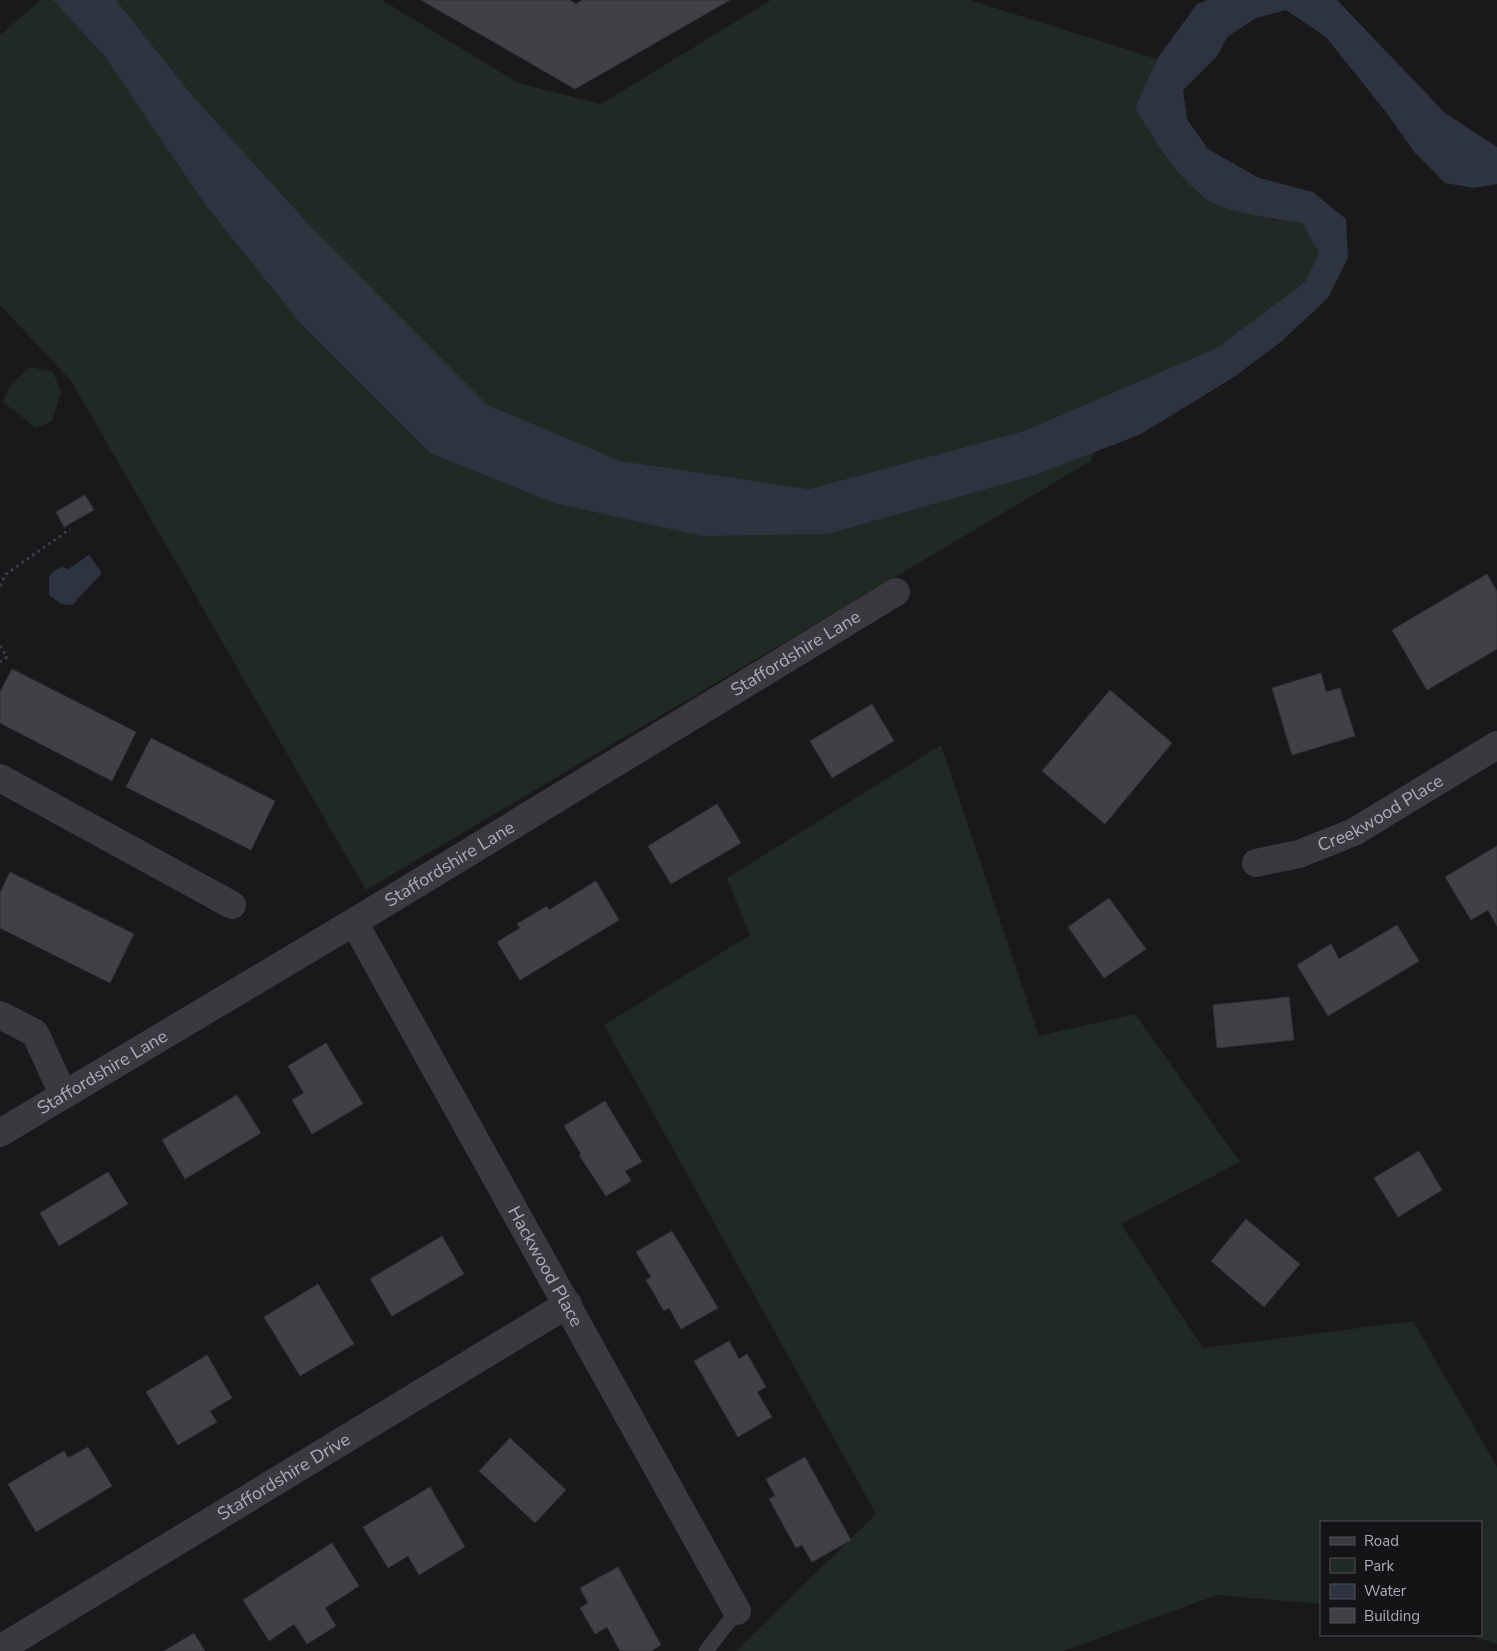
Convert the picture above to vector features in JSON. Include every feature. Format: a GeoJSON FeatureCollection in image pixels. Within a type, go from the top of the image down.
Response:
{"type":"FeatureCollection","features":[{"type":"Feature","properties":{"kind":"street","name":"Staffordshire Lane"},"geometry":{"type":"LineString","coordinates":[[0,1133],[354,922],[896,592]]}},
{"type":"Feature","properties":{"kind":"street","name":"Creekwood Place"},"geometry":{"type":"LineString","coordinates":[[1256,863],[1299,854],[1354,832],[1497,745]]}},
{"type":"Feature","properties":{"kind":"street"},"geometry":{"type":"LineString","coordinates":[[0,778],[232,905]]}},
{"type":"Feature","properties":{"kind":"street","name":"Hackwood Place"},"geometry":{"type":"LineString","coordinates":[[354,922],[737,1611]]}},
{"type":"Feature","properties":{"kind":"street"},"geometry":{"type":"LineString","coordinates":[[0,1015],[35,1033],[64,1094]]}},
{"type":"Feature","properties":{"kind":"street","name":"Staffordshire Drive"},"geometry":{"type":"LineString","coordinates":[[0,1649],[568,1304]]}},
{"type":"Feature","properties":{"kind":"lane"},"geometry":{"type":"LineString","coordinates":[[706,1651],[737,1611]]}},
{"type":"Feature","properties":{"kind":"path"},"geometry":{"type":"LineString","coordinates":[[0,586],[6,574],[70,529]]}},
{"type":"Feature","properties":{"kind":"path"},"geometry":{"type":"LineString","coordinates":[[0,646],[7,657],[0,662]]}},
{"type":"Feature","properties":{"kind":"green space"},"geometry":{"type":"Polygon","coordinates":[[[41,0],[53,0],[105,57],[206,206],[301,324],[430,453],[828,534],[1036,475],[1094,452],[1091,461],[366,890],[71,381],[0,305],[0,35],[41,0]]]}},
{"type":"Feature","properties":{"kind":"green space"},"geometry":{"type":"Polygon","coordinates":[[[116,0],[382,0],[518,83],[601,104],[771,0],[970,0],[1157,59],[1135,108],[1210,202],[1274,220],[1302,223],[1319,253],[1306,282],[1216,348],[1024,431],[809,489],[621,461],[488,405],[314,230],[192,95],[116,0]]]}},
{"type":"Feature","properties":{"kind":"green space"},"geometry":{"type":"Polygon","coordinates":[[[30,367],[53,372],[61,392],[52,421],[36,428],[3,402],[11,384],[30,367]]]}},
{"type":"Feature","properties":{"kind":"green space"},"geometry":{"type":"Polygon","coordinates":[[[941,745],[1039,1036],[1135,1014],[1240,1162],[1121,1224],[1203,1348],[1413,1321],[1497,1467],[1497,1644],[1470,1636],[1482,1636],[1482,1521],[1320,1521],[1320,1604],[1217,1595],[1064,1651],[736,1651],[876,1514],[604,1025],[750,935],[727,878],[941,745]]]}},
{"type":"Feature","properties":{"kind":"water"},"geometry":{"type":"Polygon","coordinates":[[[53,0],[116,0],[192,95],[314,230],[488,405],[621,461],[809,489],[1024,431],[1216,348],[1305,282],[1319,253],[1302,223],[1239,212],[1209,201],[1197,192],[1177,170],[1135,108],[1157,59],[1197,4],[1208,0],[1337,0],[1445,113],[1497,147],[1497,184],[1474,188],[1445,183],[1415,153],[1386,112],[1326,37],[1286,10],[1256,18],[1227,37],[1218,55],[1183,90],[1187,119],[1208,149],[1259,178],[1313,192],[1346,219],[1348,258],[1328,298],[1282,341],[1234,377],[1141,434],[1036,475],[828,534],[702,536],[554,503],[430,453],[301,324],[206,206],[105,57],[53,0]]]}},
{"type":"Feature","properties":{"kind":"water"},"geometry":{"type":"Polygon","coordinates":[[[89,555],[102,573],[72,605],[61,604],[49,595],[49,576],[55,570],[62,567],[68,569],[89,555]]]}},
{"type":"Feature","properties":{"kind":"building"},"geometry":{"type":"Polygon","coordinates":[[[421,0],[570,0],[576,4],[582,0],[730,0],[575,89],[421,0]]]}},
{"type":"Feature","properties":{"kind":"building"},"geometry":{"type":"Polygon","coordinates":[[[85,495],[94,510],[64,527],[56,512],[85,495]]]}},
{"type":"Feature","properties":{"kind":"building"},"geometry":{"type":"Polygon","coordinates":[[[1487,574],[1497,591],[1497,649],[1427,690],[1392,630],[1487,574]]]}},
{"type":"Feature","properties":{"kind":"building"},"geometry":{"type":"Polygon","coordinates":[[[12,669],[136,732],[112,781],[0,723],[0,692],[12,669]]]}},
{"type":"Feature","properties":{"kind":"building"},"geometry":{"type":"Polygon","coordinates":[[[1321,673],[1326,692],[1340,688],[1355,736],[1292,755],[1272,688],[1321,673]]]}},
{"type":"Feature","properties":{"kind":"building"},"geometry":{"type":"Polygon","coordinates":[[[1110,690],[1172,743],[1105,824],[1042,771],[1110,690]]]}},
{"type":"Feature","properties":{"kind":"building"},"geometry":{"type":"Polygon","coordinates":[[[872,704],[894,741],[832,778],[810,741],[872,704]]]}},
{"type":"Feature","properties":{"kind":"building"},"geometry":{"type":"Polygon","coordinates":[[[151,738],[275,801],[251,850],[126,787],[151,738]]]}},
{"type":"Feature","properties":{"kind":"building"},"geometry":{"type":"Polygon","coordinates":[[[717,804],[741,843],[671,884],[648,846],[717,804]]]}},
{"type":"Feature","properties":{"kind":"building"},"geometry":{"type":"Polygon","coordinates":[[[1497,846],[1497,926],[1488,910],[1471,920],[1445,877],[1497,846]]]}},
{"type":"Feature","properties":{"kind":"building"},"geometry":{"type":"Polygon","coordinates":[[[10,872],[134,934],[110,983],[0,928],[0,893],[10,872]]]}},
{"type":"Feature","properties":{"kind":"building"},"geometry":{"type":"Polygon","coordinates":[[[596,881],[619,920],[520,980],[497,942],[520,928],[517,924],[547,906],[549,910],[596,881]]]}},
{"type":"Feature","properties":{"kind":"building"},"geometry":{"type":"Polygon","coordinates":[[[1109,898],[1146,949],[1104,978],[1068,927],[1109,898]]]}},
{"type":"Feature","properties":{"kind":"building"},"geometry":{"type":"Polygon","coordinates":[[[1397,925],[1419,961],[1328,1016],[1297,965],[1331,944],[1339,959],[1397,925]]]}},
{"type":"Feature","properties":{"kind":"building"},"geometry":{"type":"Polygon","coordinates":[[[1289,997],[1294,1040],[1217,1048],[1213,1005],[1289,997]]]}},
{"type":"Feature","properties":{"kind":"building"},"geometry":{"type":"Polygon","coordinates":[[[326,1043],[363,1104],[312,1134],[292,1100],[304,1093],[288,1066],[326,1043]]]}},
{"type":"Feature","properties":{"kind":"building"},"geometry":{"type":"Polygon","coordinates":[[[237,1095],[261,1133],[185,1179],[162,1140],[237,1095]]]}},
{"type":"Feature","properties":{"kind":"building"},"geometry":{"type":"Polygon","coordinates":[[[605,1101],[642,1162],[625,1171],[631,1181],[606,1196],[579,1155],[581,1154],[564,1126],[605,1101]]]}},
{"type":"Feature","properties":{"kind":"building"},"geometry":{"type":"Polygon","coordinates":[[[1419,1151],[1442,1190],[1398,1217],[1374,1178],[1419,1151]]]}},
{"type":"Feature","properties":{"kind":"building"},"geometry":{"type":"Polygon","coordinates":[[[108,1172],[128,1204],[59,1246],[40,1213],[108,1172]]]}},
{"type":"Feature","properties":{"kind":"building"},"geometry":{"type":"Polygon","coordinates":[[[1246,1219],[1300,1264],[1264,1307],[1211,1261],[1246,1219]]]}},
{"type":"Feature","properties":{"kind":"building"},"geometry":{"type":"Polygon","coordinates":[[[672,1231],[718,1308],[681,1329],[669,1308],[664,1311],[646,1280],[651,1277],[636,1252],[672,1231]]]}},
{"type":"Feature","properties":{"kind":"building"},"geometry":{"type":"Polygon","coordinates":[[[442,1236],[464,1274],[392,1316],[370,1279],[442,1236]]]}},
{"type":"Feature","properties":{"kind":"building"},"geometry":{"type":"Polygon","coordinates":[[[318,1284],[354,1344],[300,1376],[264,1317],[318,1284]]]}},
{"type":"Feature","properties":{"kind":"building"},"geometry":{"type":"Polygon","coordinates":[[[729,1341],[739,1359],[747,1354],[766,1387],[757,1392],[772,1417],[738,1437],[694,1361],[729,1341]]]}},
{"type":"Feature","properties":{"kind":"building"},"geometry":{"type":"Polygon","coordinates":[[[207,1355],[232,1398],[210,1411],[217,1422],[178,1445],[146,1392],[207,1355]]]}},
{"type":"Feature","properties":{"kind":"building"},"geometry":{"type":"Polygon","coordinates":[[[510,1438],[566,1490],[535,1523],[479,1471],[510,1438]]]}},
{"type":"Feature","properties":{"kind":"building"},"geometry":{"type":"Polygon","coordinates":[[[88,1447],[112,1486],[36,1532],[8,1484],[64,1451],[68,1458],[88,1447]]]}},
{"type":"Feature","properties":{"kind":"building"},"geometry":{"type":"Polygon","coordinates":[[[805,1457],[851,1540],[812,1562],[802,1545],[796,1548],[769,1499],[775,1496],[766,1479],[805,1457]]]}},
{"type":"Feature","properties":{"kind":"building"},"geometry":{"type":"Polygon","coordinates":[[[430,1487],[465,1547],[419,1575],[408,1556],[388,1568],[363,1527],[430,1487]]]}},
{"type":"Feature","properties":{"kind":"building"},"geometry":{"type":"Polygon","coordinates":[[[332,1543],[359,1586],[325,1608],[336,1626],[307,1644],[294,1624],[269,1641],[243,1600],[332,1543]]]}},
{"type":"Feature","properties":{"kind":"building"},"geometry":{"type":"Polygon","coordinates":[[[618,1567],[661,1645],[651,1651],[620,1651],[607,1627],[595,1634],[580,1608],[588,1603],[580,1588],[618,1567]]]}},
{"type":"Feature","properties":{"kind":"building"},"geometry":{"type":"Polygon","coordinates":[[[194,1633],[205,1651],[164,1651],[194,1633]]]}}]}
